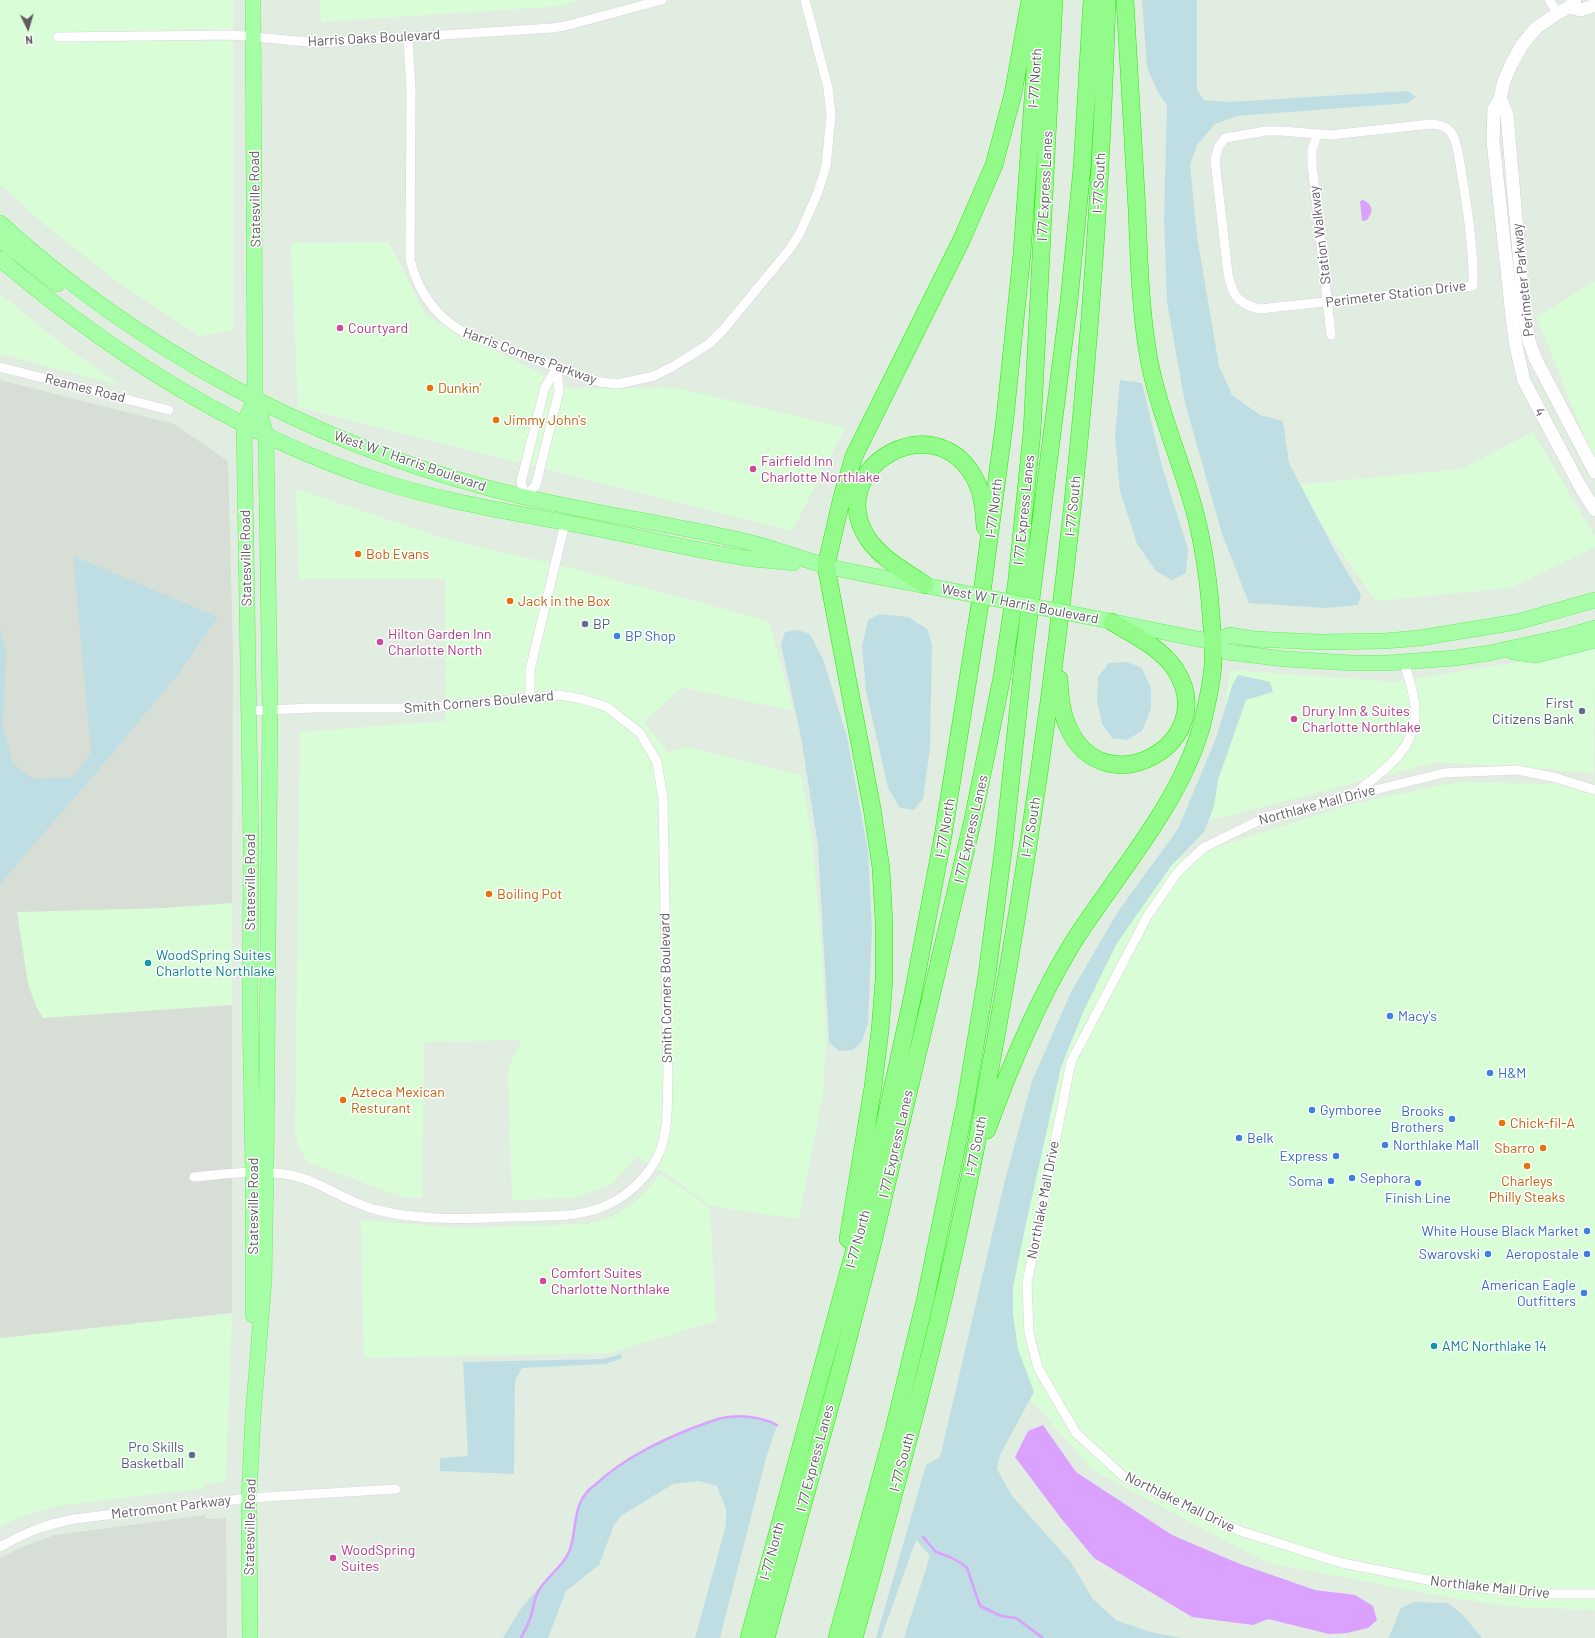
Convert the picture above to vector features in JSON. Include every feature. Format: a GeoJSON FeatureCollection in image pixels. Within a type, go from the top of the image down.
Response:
{"type":"FeatureCollection","features":[{"type":"Feature","properties":{"kind":"highway"},"geometry":{"type":"LineString","coordinates":[[832,1334],[876,1062],[882,1006],[885,953],[883,895],[877,839],[826,566],[842,497],[854,456],[961,242],[994,165],[1008,119],[1015,87],[1030,0]]}},
{"type":"Feature","properties":{"kind":"highway","name":"I-77 North"},"geometry":{"type":"LineString","coordinates":[[749,1638],[868,1200],[912,999],[958,754],[987,556],[1005,418],[1022,253],[1040,0]]}},
{"type":"Feature","properties":{"kind":"highway","name":"I 77 Express Lanes"},"geometry":{"type":"LineString","coordinates":[[766,1638],[840,1370],[874,1234],[973,819],[1002,677],[1018,571],[1032,440],[1054,0]]}},
{"type":"Feature","properties":{"kind":"highway","name":"I 77 Express Lanes"},"geometry":{"type":"LineString","coordinates":[[837,1638],[894,1429],[925,1301],[965,1106],[985,982],[1004,844],[1029,609],[1069,301],[1082,168],[1092,0]]}},
{"type":"Feature","properties":{"kind":"highway","name":"I-77 South"},"geometry":{"type":"LineString","coordinates":[[854,1638],[912,1426],[942,1305],[970,1175],[1028,846],[1056,650],[1076,484],[1092,303],[1101,155],[1107,0]]}},
{"type":"Feature","properties":{"kind":"highway"},"geometry":{"type":"LineString","coordinates":[[970,1175],[1009,1072],[1047,990],[1085,925],[1162,811],[1187,764],[1199,734],[1213,666],[1210,590],[1200,533],[1189,491],[1156,390],[1146,340],[1140,281],[1125,0]]}},
{"type":"Feature","properties":{"kind":"highway"},"geometry":{"type":"LineString","coordinates":[[925,585],[881,553],[869,539],[861,524],[858,505],[863,480],[878,460],[892,451],[907,446],[929,445],[950,452],[963,462],[973,475],[980,493],[987,556]]}},
{"type":"Feature","properties":{"kind":"highway"},"geometry":{"type":"LineString","coordinates":[[1056,650],[1062,708],[1068,727],[1078,743],[1091,754],[1107,762],[1123,765],[1147,760],[1167,746],[1178,732],[1185,714],[1186,705],[1183,686],[1175,669],[1162,654],[1112,622]]}},
{"type":"Feature","properties":{"kind":"main road","name":"Statesville Road"},"geometry":{"type":"LineString","coordinates":[[253,0],[255,398],[266,435],[270,710],[269,862],[260,1172]]}},
{"type":"Feature","properties":{"kind":"main road","name":"West W T Harris Boulevard"},"geometry":{"type":"LineString","coordinates":[[0,223],[70,283],[126,323],[185,360],[255,398],[328,434],[390,458],[463,481],[525,497],[749,542],[826,566]]}},
{"type":"Feature","properties":{"kind":"main road"},"geometry":{"type":"LineString","coordinates":[[0,240],[55,283],[79,298],[126,323]]}},
{"type":"Feature","properties":{"kind":"main road","name":"West W T Harris Boulevard"},"geometry":{"type":"LineString","coordinates":[[0,259],[54,304],[117,349],[171,383],[244,424],[348,470],[395,485],[449,499],[746,558],[826,566],[1213,642],[1227,652],[1285,659],[1353,663],[1404,662],[1455,658],[1504,651],[1595,628]]}},
{"type":"Feature","properties":{"kind":"main road","name":"Statesville Road"},"geometry":{"type":"LineString","coordinates":[[250,1638],[249,1498],[253,1416],[264,1281],[260,1172],[250,1013],[250,784],[247,711],[247,585],[244,424],[255,398]]}},
{"type":"Feature","properties":{"kind":"main road"},"geometry":{"type":"LineString","coordinates":[[1213,642],[1230,635],[1270,640],[1319,642],[1385,641],[1419,638],[1518,622],[1595,600]]}},
{"type":"Feature","properties":{"kind":"main road"},"geometry":{"type":"LineString","coordinates":[[1504,651],[1536,655],[1595,640]]}},
{"type":"Feature","properties":{"kind":"main road"},"geometry":{"type":"LineString","coordinates":[[250,784],[257,788],[258,809],[269,842]]}},
{"type":"Feature","properties":{"kind":"main road"},"geometry":{"type":"LineString","coordinates":[[250,820],[257,834],[259,859],[269,862]]}},
{"type":"Feature","properties":{"kind":"street","name":"Harris Oaks Boulevard"},"geometry":{"type":"LineString","coordinates":[[58,37],[233,35],[318,43],[408,38],[552,28],[573,24],[662,0]]}},
{"type":"Feature","properties":{"kind":"street","name":"Harris Corners Parkway"},"geometry":{"type":"LineString","coordinates":[[408,38],[411,90],[410,259],[414,275],[419,286],[439,316],[452,327],[482,341],[557,368],[600,382],[618,384],[654,376],[672,367],[709,344],[723,330],[789,250],[800,233],[818,192],[826,166],[831,115],[828,88],[805,0]]}},
{"type":"Feature","properties":{"kind":"street"},"geometry":{"type":"LineString","coordinates":[[1549,0],[1567,7],[1581,10],[1595,5]]}},
{"type":"Feature","properties":{"kind":"street","name":"Perimeter Parkway"},"geometry":{"type":"LineString","coordinates":[[1529,391],[1524,381],[1515,340],[1493,141],[1494,109],[1500,98],[1504,81],[1511,65],[1522,45],[1536,28],[1567,7]]}},
{"type":"Feature","properties":{"kind":"street","name":"Perimeter Parkway"},"geometry":{"type":"LineString","coordinates":[[1500,98],[1507,114],[1524,305],[1529,341],[1546,381],[1595,472]]}},
{"type":"Feature","properties":{"kind":"street","name":"Perimeter Station Drive"},"geometry":{"type":"LineString","coordinates":[[1431,124],[1444,126],[1452,133],[1458,150],[1464,186],[1473,271],[1473,286],[1327,302],[1259,309],[1246,305],[1237,298],[1231,288],[1228,274],[1216,160],[1219,146],[1225,138],[1266,131],[1317,135],[1342,134],[1431,124]]}},
{"type":"Feature","properties":{"kind":"street","name":"Station Walkway"},"geometry":{"type":"LineString","coordinates":[[1317,135],[1312,150],[1312,164],[1331,335]]}},
{"type":"Feature","properties":{"kind":"street","name":"Reames Road"},"geometry":{"type":"LineString","coordinates":[[0,367],[169,410]]}},
{"type":"Feature","properties":{"kind":"street"},"geometry":{"type":"LineString","coordinates":[[525,497],[521,482],[545,387],[557,368]]}},
{"type":"Feature","properties":{"kind":"street"},"geometry":{"type":"LineString","coordinates":[[525,497],[536,485],[559,391],[557,368]]}},
{"type":"Feature","properties":{"kind":"street","name":"4"},"geometry":{"type":"LineString","coordinates":[[1529,391],[1595,510]]}},
{"type":"Feature","properties":{"kind":"street"},"geometry":{"type":"LineString","coordinates":[[530,697],[530,670],[565,523]]}},
{"type":"Feature","properties":{"kind":"street"},"geometry":{"type":"LineString","coordinates":[[1353,794],[1392,764],[1401,753],[1410,737],[1416,708],[1404,662]]}},
{"type":"Feature","properties":{"kind":"street","name":"Smith Corners Boulevard"},"geometry":{"type":"LineString","coordinates":[[194,1177],[260,1172],[292,1176],[319,1185],[376,1210],[414,1217],[476,1219],[561,1215],[596,1210],[613,1202],[631,1190],[644,1176],[660,1152],[665,1129],[668,1076],[663,799],[657,762],[640,733],[607,707],[582,698],[560,695],[415,708],[247,711]]}},
{"type":"Feature","properties":{"kind":"street","name":"Northlake Mall Drive"},"geometry":{"type":"LineString","coordinates":[[1595,790],[1553,777],[1517,770],[1444,773],[1268,816],[1203,848],[1177,873],[1144,922],[1071,1062],[1027,1283],[1029,1332],[1038,1368],[1076,1434],[1123,1476],[1181,1505],[1240,1531],[1342,1562],[1443,1583],[1498,1590],[1540,1594],[1595,1594]]}},
{"type":"Feature","properties":{"kind":"street","name":"Metromont Parkway"},"geometry":{"type":"LineString","coordinates":[[0,1547],[47,1524],[74,1519],[249,1498],[396,1488]]}},
{"type":"Feature","properties":{"kind":"shaded area"},"geometry":{"type":"Polygon","coordinates":[[[0,0],[233,0],[233,330],[199,336],[119,283],[45,225],[0,184],[0,0]]]}},
{"type":"Feature","properties":{"kind":"shaded area"},"geometry":{"type":"Polygon","coordinates":[[[320,0],[580,0],[560,6],[321,22],[320,0]]]}},
{"type":"Feature","properties":{"kind":"shaded area"},"geometry":{"type":"Polygon","coordinates":[[[1142,0],[1197,0],[1197,90],[1204,100],[1229,102],[1408,91],[1416,97],[1408,103],[1237,116],[1215,124],[1197,145],[1190,165],[1197,236],[1219,366],[1232,395],[1260,415],[1283,421],[1289,463],[1336,553],[1361,595],[1358,605],[1326,608],[1249,603],[1222,534],[1185,403],[1167,302],[1164,220],[1167,105],[1159,94],[1147,68],[1142,0]]]}},
{"type":"Feature","properties":{"kind":"shaded area"},"geometry":{"type":"Polygon","coordinates":[[[1363,200],[1371,206],[1371,211],[1367,220],[1362,221],[1360,201],[1363,200]]]}},
{"type":"Feature","properties":{"kind":"shaded area"},"geometry":{"type":"Polygon","coordinates":[[[389,242],[426,316],[572,389],[677,388],[845,428],[792,531],[298,407],[291,243],[389,242]]]}},
{"type":"Feature","properties":{"kind":"shaded area"},"geometry":{"type":"Polygon","coordinates":[[[1595,281],[1595,460],[1590,451],[1537,317],[1595,281]]]}},
{"type":"Feature","properties":{"kind":"shaded area"},"geometry":{"type":"Polygon","coordinates":[[[0,294],[62,344],[120,385],[0,354],[0,294]]]}},
{"type":"Feature","properties":{"kind":"shaded area"},"geometry":{"type":"Polygon","coordinates":[[[0,380],[174,424],[228,461],[233,647],[232,903],[164,908],[17,912],[28,984],[36,1006],[43,1018],[232,1005],[232,1313],[0,1338],[0,380]]]}},
{"type":"Feature","properties":{"kind":"shaded area"},"geometry":{"type":"Polygon","coordinates":[[[1120,380],[1142,383],[1163,470],[1188,549],[1186,573],[1172,580],[1156,571],[1137,544],[1120,491],[1115,437],[1120,380]]]}},
{"type":"Feature","properties":{"kind":"shaded area"},"geometry":{"type":"Polygon","coordinates":[[[1533,432],[1595,537],[1595,547],[1510,588],[1376,601],[1294,485],[1461,469],[1533,432]]]}},
{"type":"Feature","properties":{"kind":"shaded area"},"geometry":{"type":"Polygon","coordinates":[[[296,489],[449,540],[570,568],[769,621],[793,711],[682,687],[644,722],[668,752],[687,747],[801,775],[812,839],[822,953],[826,1040],[823,1092],[799,1219],[711,1206],[662,1171],[637,1157],[612,1184],[574,1198],[512,1200],[508,1069],[522,1040],[424,1042],[422,1198],[402,1197],[308,1162],[299,1148],[295,1134],[300,732],[446,721],[445,579],[299,579],[296,489]]]}},
{"type":"Feature","properties":{"kind":"shaded area"},"geometry":{"type":"Polygon","coordinates":[[[73,556],[218,617],[178,674],[112,754],[0,884],[0,627],[6,653],[3,726],[13,764],[33,779],[74,777],[91,752],[73,556]]]}},
{"type":"Feature","properties":{"kind":"shaded area"},"geometry":{"type":"Polygon","coordinates":[[[879,614],[908,617],[927,629],[932,644],[930,747],[923,799],[914,810],[900,808],[888,788],[866,691],[862,646],[868,620],[879,614]]]}},
{"type":"Feature","properties":{"kind":"shaded area"},"geometry":{"type":"Polygon","coordinates":[[[798,630],[810,634],[823,659],[847,737],[868,851],[872,929],[868,1024],[861,1043],[852,1050],[839,1051],[829,1042],[818,845],[801,737],[781,645],[785,632],[798,630]]]}},
{"type":"Feature","properties":{"kind":"shaded area"},"geometry":{"type":"Polygon","coordinates":[[[1595,649],[1594,773],[1438,762],[1210,820],[1230,670],[1397,682],[1595,649]]]}},
{"type":"Feature","properties":{"kind":"shaded area"},"geometry":{"type":"Polygon","coordinates":[[[1126,662],[1141,667],[1151,688],[1151,709],[1142,731],[1127,740],[1112,738],[1102,724],[1097,701],[1098,677],[1109,663],[1126,662]]]}},
{"type":"Feature","properties":{"kind":"shaded area"},"geometry":{"type":"Polygon","coordinates":[[[1238,675],[1270,682],[1273,692],[1246,700],[1218,780],[1214,806],[1204,832],[1171,866],[1117,943],[1084,1010],[1061,1067],[1013,1287],[1013,1314],[1018,1349],[1034,1392],[1000,1455],[997,1469],[1012,1496],[1070,1561],[1093,1599],[1116,1620],[1150,1632],[1182,1638],[904,1638],[930,1556],[916,1540],[881,1638],[876,1638],[926,1465],[940,1457],[1004,1184],[1032,1081],[1071,992],[1119,910],[1178,829],[1216,738],[1232,686],[1238,675]]]}},
{"type":"Feature","properties":{"kind":"shaded area"},"geometry":{"type":"Polygon","coordinates":[[[1458,782],[1595,785],[1595,1610],[1518,1607],[1464,1600],[1268,1563],[1094,1471],[990,1354],[1056,1056],[1156,866],[1352,804],[1458,782]]]}},
{"type":"Feature","properties":{"kind":"shaded area"},"geometry":{"type":"Polygon","coordinates":[[[232,903],[232,1005],[43,1018],[36,1006],[28,984],[17,912],[164,908],[232,903]]]}},
{"type":"Feature","properties":{"kind":"shaded area"},"geometry":{"type":"Polygon","coordinates":[[[661,1174],[710,1208],[716,1321],[610,1353],[364,1358],[361,1220],[462,1228],[587,1224],[613,1217],[637,1200],[661,1174]]]}},
{"type":"Feature","properties":{"kind":"shaded area"},"geometry":{"type":"Polygon","coordinates":[[[232,1313],[226,1475],[223,1482],[205,1484],[205,1488],[57,1506],[17,1518],[0,1527],[0,1338],[232,1313]]]}},
{"type":"Feature","properties":{"kind":"shaded area"},"geometry":{"type":"Polygon","coordinates":[[[621,1354],[622,1358],[606,1364],[522,1368],[515,1381],[514,1474],[440,1471],[440,1458],[468,1456],[463,1362],[603,1359],[621,1354]]]}},
{"type":"Feature","properties":{"kind":"shaded area"},"geometry":{"type":"Polygon","coordinates":[[[729,1417],[748,1417],[760,1419],[777,1425],[766,1458],[720,1638],[695,1638],[726,1525],[726,1509],[717,1486],[699,1481],[673,1484],[621,1516],[614,1525],[599,1565],[566,1591],[548,1638],[503,1638],[524,1604],[556,1572],[567,1557],[573,1542],[578,1506],[589,1490],[604,1476],[624,1463],[669,1438],[712,1421],[729,1417]]]}},
{"type":"Feature","properties":{"kind":"shaded area"},"geometry":{"type":"Polygon","coordinates":[[[1043,1425],[1076,1472],[1172,1535],[1240,1564],[1315,1590],[1355,1595],[1373,1606],[1377,1620],[1368,1628],[1347,1633],[1329,1634],[1268,1619],[1253,1625],[1192,1617],[1094,1558],[1060,1517],[1015,1457],[1028,1431],[1043,1425]]]}},
{"type":"Feature","properties":{"kind":"shaded area"},"geometry":{"type":"Polygon","coordinates":[[[206,1515],[206,1519],[226,1518],[227,1638],[0,1638],[0,1558],[22,1547],[55,1535],[206,1515]]]}},
{"type":"Feature","properties":{"kind":"shaded area"},"geometry":{"type":"Polygon","coordinates":[[[1414,1602],[1448,1603],[1463,1615],[1482,1638],[1387,1638],[1389,1637],[1401,1608],[1414,1602]]]}},
{"type":"Feature","properties":{"kind":"waterway"},"geometry":{"type":"LineString","coordinates":[[521,1638],[529,1621],[537,1593],[546,1580],[566,1558],[569,1552],[577,1513],[582,1499],[589,1490],[607,1475],[630,1458],[656,1444],[682,1432],[725,1417],[740,1416],[756,1418],[777,1425]]}},
{"type":"Feature","properties":{"kind":"waterway"},"geometry":{"type":"LineString","coordinates":[[923,1537],[936,1552],[950,1557],[967,1568],[980,1606],[1001,1616],[1016,1618],[1043,1638]]}},
{"type":"Feature","properties":{"kind":"place","name":"Courtyard"},"geometry":{"type":"Point","coordinates":[340,328]}},
{"type":"Feature","properties":{"kind":"place","name":"Dunkin'"},"geometry":{"type":"Point","coordinates":[430,388]}},
{"type":"Feature","properties":{"kind":"place","name":"Jimmy John's"},"geometry":{"type":"Point","coordinates":[496,420]}},
{"type":"Feature","properties":{"kind":"place","name":"Fairfield Inn Charlotte Northlake"},"geometry":{"type":"Point","coordinates":[753,469]}},
{"type":"Feature","properties":{"kind":"place","name":"Bob Evans"},"geometry":{"type":"Point","coordinates":[358,554]}},
{"type":"Feature","properties":{"kind":"place","name":"Jack in the Box"},"geometry":{"type":"Point","coordinates":[510,601]}},
{"type":"Feature","properties":{"kind":"place","name":"BP"},"geometry":{"type":"Point","coordinates":[585,624]}},
{"type":"Feature","properties":{"kind":"place","name":"BP Shop"},"geometry":{"type":"Point","coordinates":[617,636]}},
{"type":"Feature","properties":{"kind":"place","name":"Hilton Garden Inn Charlotte North"},"geometry":{"type":"Point","coordinates":[380,642]}},
{"type":"Feature","properties":{"kind":"place","name":"First Citizens Bank"},"geometry":{"type":"Point","coordinates":[1582,711]}},
{"type":"Feature","properties":{"kind":"place","name":"Drury Inn & Suites Charlotte Northlake"},"geometry":{"type":"Point","coordinates":[1294,719]}},
{"type":"Feature","properties":{"kind":"place","name":"Boiling Pot"},"geometry":{"type":"Point","coordinates":[489,894]}},
{"type":"Feature","properties":{"kind":"place","name":"WoodSpring Suites Charlotte Northlake"},"geometry":{"type":"Point","coordinates":[148,963]}},
{"type":"Feature","properties":{"kind":"place","name":"Macy's"},"geometry":{"type":"Point","coordinates":[1390,1016]}},
{"type":"Feature","properties":{"kind":"place","name":"H&M"},"geometry":{"type":"Point","coordinates":[1490,1073]}},
{"type":"Feature","properties":{"kind":"place","name":"Azteca Mexican Resturant"},"geometry":{"type":"Point","coordinates":[343,1100]}},
{"type":"Feature","properties":{"kind":"place","name":"Gymboree"},"geometry":{"type":"Point","coordinates":[1312,1110]}},
{"type":"Feature","properties":{"kind":"place","name":"Brooks Brothers"},"geometry":{"type":"Point","coordinates":[1452,1119]}},
{"type":"Feature","properties":{"kind":"place","name":"Chick-fil-A"},"geometry":{"type":"Point","coordinates":[1502,1123]}},
{"type":"Feature","properties":{"kind":"place","name":"Belk"},"geometry":{"type":"Point","coordinates":[1239,1138]}},
{"type":"Feature","properties":{"kind":"place","name":"Northlake Mall"},"geometry":{"type":"Point","coordinates":[1385,1145]}},
{"type":"Feature","properties":{"kind":"place","name":"Sbarro"},"geometry":{"type":"Point","coordinates":[1543,1148]}},
{"type":"Feature","properties":{"kind":"place","name":"Express"},"geometry":{"type":"Point","coordinates":[1336,1156]}},
{"type":"Feature","properties":{"kind":"place","name":"Charleys Philly Steaks"},"geometry":{"type":"Point","coordinates":[1527,1166]}},
{"type":"Feature","properties":{"kind":"place","name":"Sephora"},"geometry":{"type":"Point","coordinates":[1352,1178]}},
{"type":"Feature","properties":{"kind":"place","name":"Soma"},"geometry":{"type":"Point","coordinates":[1331,1181]}},
{"type":"Feature","properties":{"kind":"place","name":"Finish Line"},"geometry":{"type":"Point","coordinates":[1418,1183]}},
{"type":"Feature","properties":{"kind":"place","name":"White House Black Market"},"geometry":{"type":"Point","coordinates":[1587,1231]}},
{"type":"Feature","properties":{"kind":"place","name":"Swarovski"},"geometry":{"type":"Point","coordinates":[1488,1254]}},
{"type":"Feature","properties":{"kind":"place","name":"Aeropostale"},"geometry":{"type":"Point","coordinates":[1587,1254]}},
{"type":"Feature","properties":{"kind":"place","name":"Comfort Suites Charlotte Northlake"},"geometry":{"type":"Point","coordinates":[543,1281]}},
{"type":"Feature","properties":{"kind":"place","name":"American Eagle Outfitters"},"geometry":{"type":"Point","coordinates":[1584,1293]}},
{"type":"Feature","properties":{"kind":"place","name":"AMC Northlake 14"},"geometry":{"type":"Point","coordinates":[1434,1346]}},
{"type":"Feature","properties":{"kind":"place","name":"Pro Skills Basketball"},"geometry":{"type":"Point","coordinates":[192,1455]}},
{"type":"Feature","properties":{"kind":"place","name":"WoodSpring Suites"},"geometry":{"type":"Point","coordinates":[333,1558]}}]}
